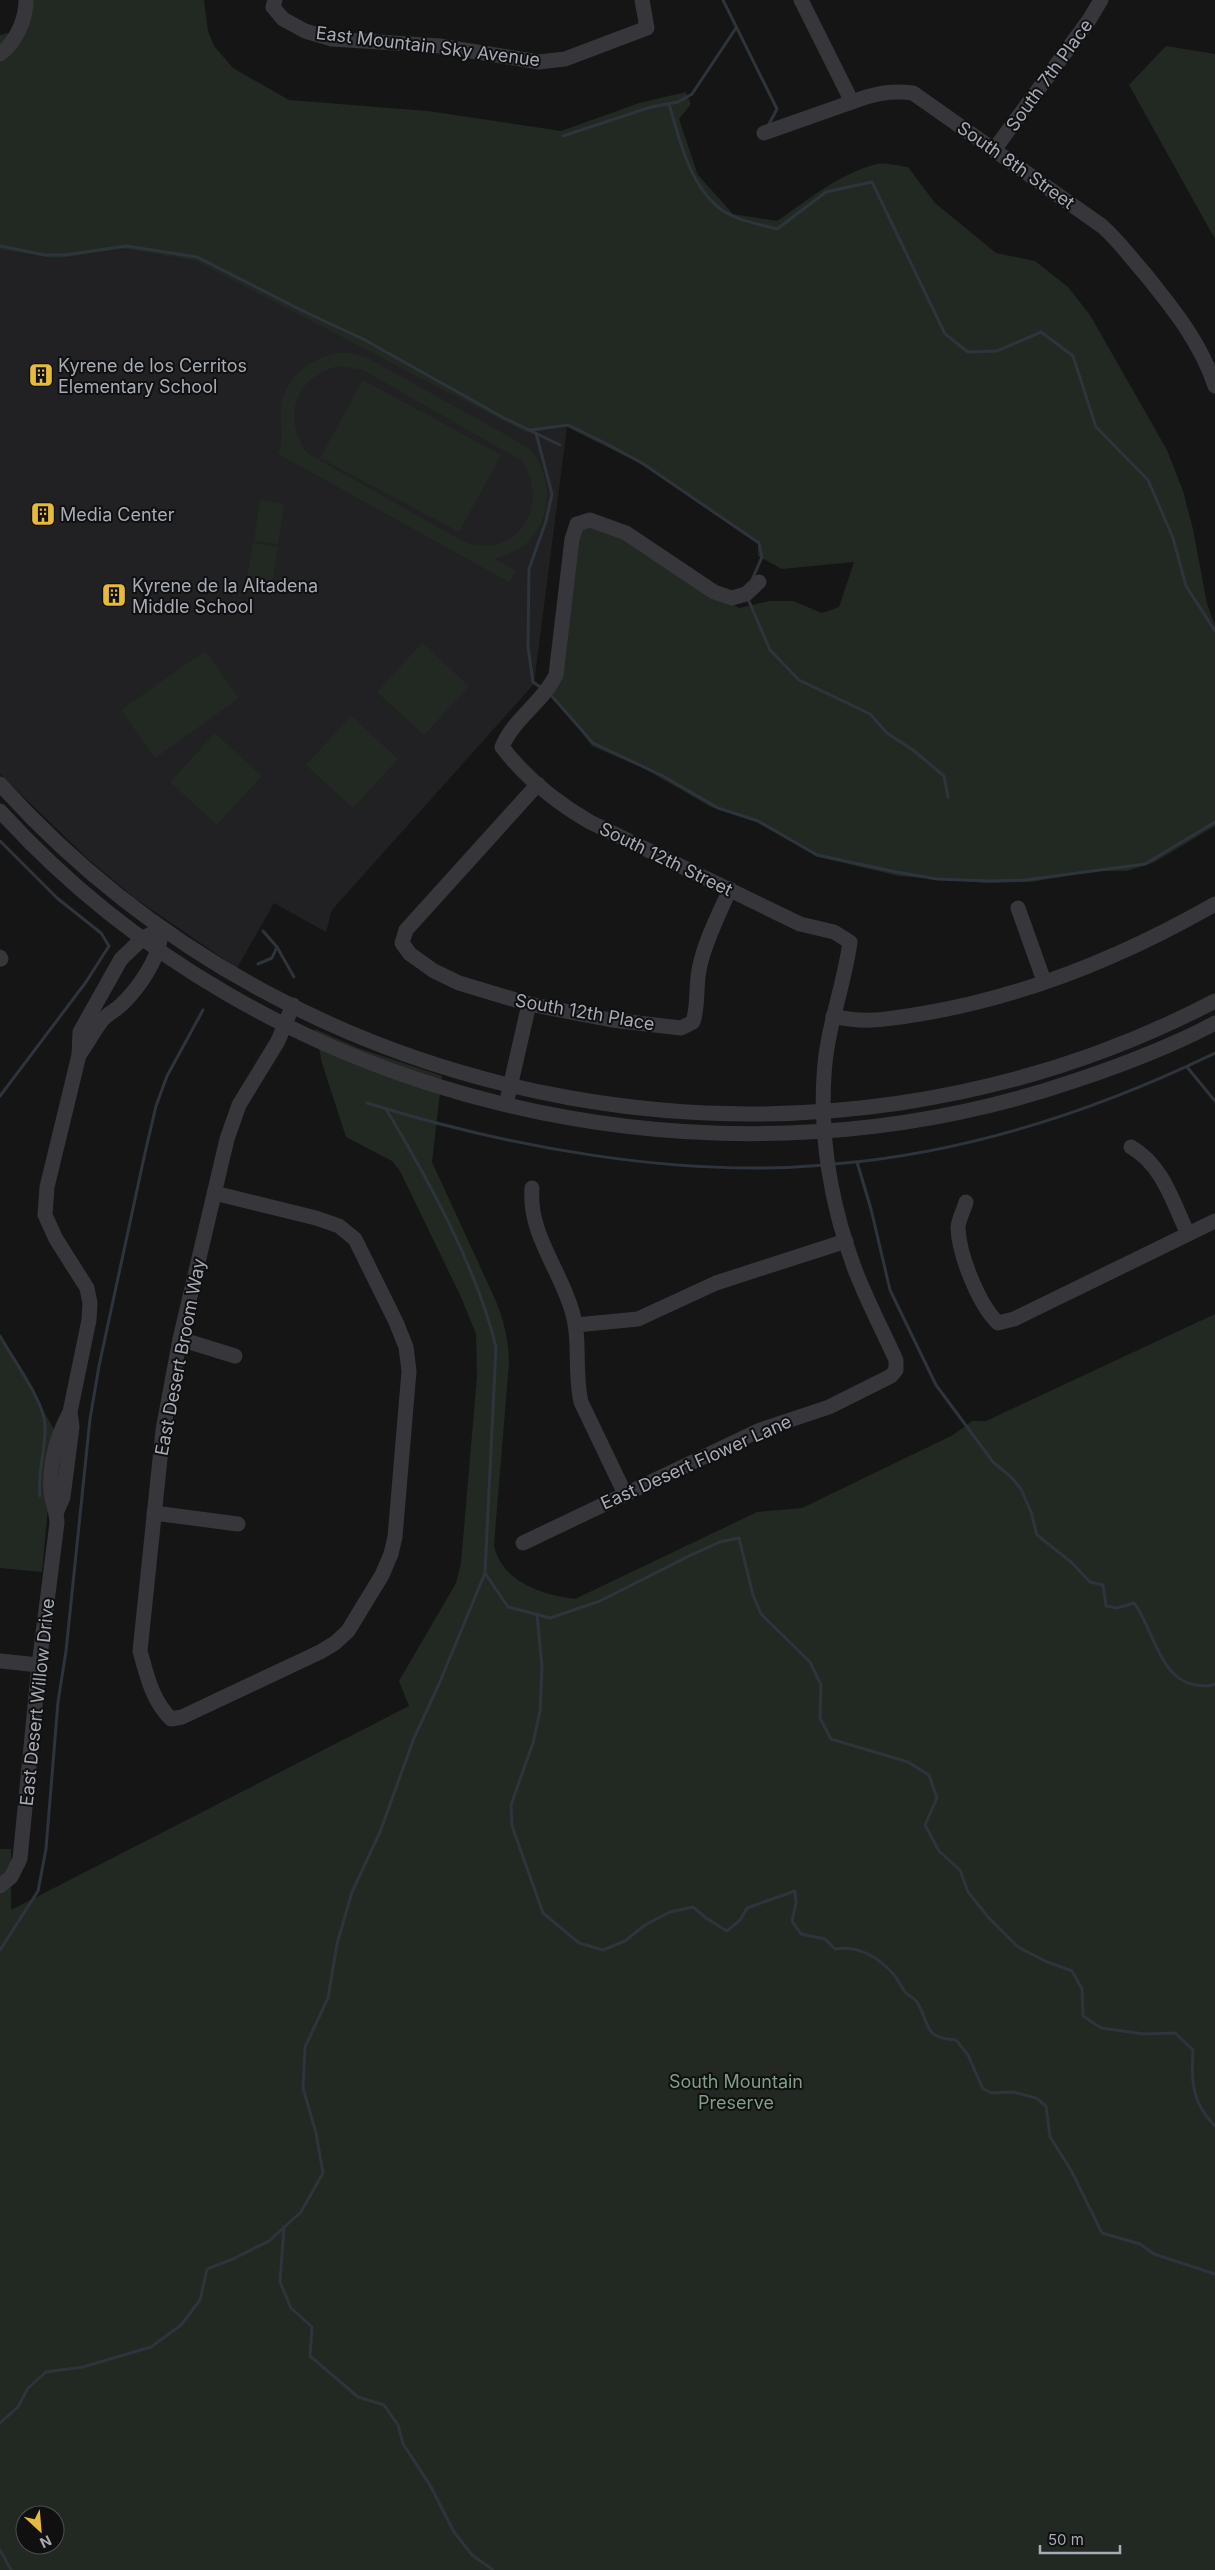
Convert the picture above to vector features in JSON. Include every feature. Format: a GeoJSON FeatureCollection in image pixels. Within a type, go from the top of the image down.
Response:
{"type":"FeatureCollection","features":[{"type":"Feature","properties":{"kind":"street"},"geometry":{"type":"LineString","coordinates":[[0,54],[7,49],[20,30],[26,0]]}},
{"type":"Feature","properties":{"kind":"street","name":"East Mountain Sky Avenue"},"geometry":{"type":"LineString","coordinates":[[274,3],[282,19],[305,31],[332,38],[440,46],[540,62],[565,59],[647,28],[642,0]]}},
{"type":"Feature","properties":{"kind":"street"},"geometry":{"type":"LineString","coordinates":[[800,0],[852,102]]}},
{"type":"Feature","properties":{"kind":"street","name":"South 7th Place"},"geometry":{"type":"LineString","coordinates":[[994,150],[1090,20],[1101,0]]}},
{"type":"Feature","properties":{"kind":"street","name":"South 8th Street"},"geometry":{"type":"LineString","coordinates":[[764,133],[871,94],[893,90],[913,93],[1102,226],[1118,240],[1192,335],[1208,366],[1215,386]]}},
{"type":"Feature","properties":{"kind":"street","name":"South 12th Street"},"geometry":{"type":"LineString","coordinates":[[759,582],[746,594],[732,598],[714,592],[626,533],[590,520],[577,524],[572,538],[556,675],[549,690],[507,735],[502,747],[538,784],[572,812],[800,924],[834,932],[850,942],[833,1016]]}},
{"type":"Feature","properties":{"kind":"street"},"geometry":{"type":"LineString","coordinates":[[0,784],[62,847],[162,928],[220,966],[293,1005],[398,1051],[510,1087],[600,1103],[662,1111],[733,1115],[824,1112],[882,1106],[943,1096],[1019,1078],[1152,1032],[1215,1001]]}},
{"type":"Feature","properties":{"kind":"street","name":"South 12th Place"},"geometry":{"type":"LineString","coordinates":[[538,784],[406,930],[402,943],[410,954],[434,971],[459,983],[529,1004],[612,1020],[681,1028],[693,1022],[696,1012],[699,966],[710,933],[730,890]]}},
{"type":"Feature","properties":{"kind":"street"},"geometry":{"type":"LineString","coordinates":[[0,811],[94,900],[143,938],[193,972],[286,1026],[395,1072],[506,1106],[548,1115],[665,1132],[752,1134],[890,1126],[950,1115],[1023,1097],[1113,1068],[1215,1023]]}},
{"type":"Feature","properties":{"kind":"street"},"geometry":{"type":"LineString","coordinates":[[576,1325],[638,1319],[716,1283],[846,1241],[832,1180],[824,1131],[824,1075],[833,1016],[864,1022],[953,1008],[1044,980],[1121,953],[1215,904]]}},
{"type":"Feature","properties":{"kind":"street"},"geometry":{"type":"LineString","coordinates":[[1018,908],[1044,980]]}},
{"type":"Feature","properties":{"kind":"street","name":"East Desert Willow Drive"},"geometry":{"type":"LineString","coordinates":[[0,1886],[12,1877],[20,1859],[39,1665],[57,1511],[63,1497],[72,1428],[70,1412],[89,1320],[90,1303],[87,1288],[40,1217],[79,1055],[80,1032],[121,959],[143,938],[162,928]]}},
{"type":"Feature","properties":{"kind":"street","name":"East Desert Willow Drive"},"geometry":{"type":"LineString","coordinates":[[79,1055],[100,1023],[110,1012],[120,1006],[143,977],[159,949],[162,928]]}},
{"type":"Feature","properties":{"kind":"street"},"geometry":{"type":"LineString","coordinates":[[506,1106],[529,1004]]}},
{"type":"Feature","properties":{"kind":"street","name":"East Desert Broom Way"},"geometry":{"type":"LineString","coordinates":[[214,1193],[316,1218],[339,1226],[355,1239],[396,1322],[406,1347],[409,1371],[395,1537],[391,1554],[382,1575],[348,1631],[335,1643],[182,1717],[171,1719],[161,1709],[149,1684],[140,1651],[163,1430],[180,1340],[214,1193],[227,1139],[239,1105],[286,1026],[293,1005]]}},
{"type":"Feature","properties":{"kind":"street"},"geometry":{"type":"LineString","coordinates":[[1019,1078],[1023,1097]]}},
{"type":"Feature","properties":{"kind":"street"},"geometry":{"type":"LineString","coordinates":[[1132,1148],[1146,1156],[1156,1168],[1188,1234]]}},
{"type":"Feature","properties":{"kind":"street"},"geometry":{"type":"LineString","coordinates":[[532,1188],[533,1217],[568,1298],[576,1325],[578,1390],[581,1402],[624,1494]]}},
{"type":"Feature","properties":{"kind":"street"},"geometry":{"type":"LineString","coordinates":[[966,1202],[958,1226],[962,1254],[990,1315],[998,1323],[1014,1319],[1215,1221]]}},
{"type":"Feature","properties":{"kind":"street","name":"East Desert Flower Lane"},"geometry":{"type":"LineString","coordinates":[[523,1543],[760,1430],[829,1407],[891,1376],[896,1370],[896,1360],[866,1296],[846,1241]]}},
{"type":"Feature","properties":{"kind":"street"},"geometry":{"type":"LineString","coordinates":[[180,1340],[235,1356]]}},
{"type":"Feature","properties":{"kind":"street"},"geometry":{"type":"LineString","coordinates":[[154,1514],[238,1524]]}},
{"type":"Feature","properties":{"kind":"street"},"geometry":{"type":"LineString","coordinates":[[0,1661],[39,1665]]}},
{"type":"Feature","properties":{"kind":"shaded area"},"geometry":{"type":"Polygon","coordinates":[[[123,249],[196,261],[213,268],[526,433],[567,427],[534,684],[332,910],[326,932],[274,903],[237,968],[136,899],[88,859],[0,774],[0,250],[57,259],[123,249]]]}},
{"type":"Feature","properties":{"kind":"green space"},"geometry":{"type":"Polygon","coordinates":[[[26,0],[204,0],[208,31],[214,46],[233,68],[289,100],[428,111],[561,131],[639,103],[686,92],[691,104],[679,119],[698,175],[733,214],[777,221],[837,180],[863,168],[877,164],[908,167],[935,203],[996,253],[1035,261],[1068,287],[1090,315],[1167,450],[1183,491],[1193,529],[1207,604],[1215,625],[1215,826],[1153,863],[1127,871],[1094,871],[1032,882],[986,883],[899,876],[819,857],[751,819],[711,807],[645,769],[592,746],[549,690],[572,539],[590,520],[739,608],[770,601],[793,601],[822,613],[839,607],[854,562],[782,569],[758,556],[758,542],[641,464],[567,427],[526,433],[196,261],[123,249],[57,259],[0,250],[0,35],[20,30],[26,0]]]}},
{"type":"Feature","properties":{"kind":"green space"},"geometry":{"type":"Polygon","coordinates":[[[1166,46],[1215,54],[1215,239],[1129,85],[1166,46]]]}},
{"type":"Feature","properties":{"kind":"green space"},"geometry":{"type":"Polygon","coordinates":[[[338,353],[351,353],[368,358],[517,441],[532,452],[544,473],[547,497],[546,509],[537,532],[526,544],[518,550],[495,559],[516,571],[509,582],[278,454],[281,439],[281,412],[286,390],[299,372],[327,356],[338,353]],[[339,366],[324,371],[303,388],[294,412],[295,426],[299,439],[307,453],[464,542],[483,546],[500,544],[513,536],[524,525],[530,511],[533,495],[530,478],[522,461],[363,370],[339,366]]]}},
{"type":"Feature","properties":{"kind":"green space"},"geometry":{"type":"Polygon","coordinates":[[[363,380],[501,455],[459,532],[320,458],[363,380]]]}},
{"type":"Feature","properties":{"kind":"green space"},"geometry":{"type":"Polygon","coordinates":[[[260,500],[284,504],[278,544],[254,540],[260,500]]]}},
{"type":"Feature","properties":{"kind":"green space"},"geometry":{"type":"Polygon","coordinates":[[[253,543],[278,547],[271,588],[246,583],[253,543]]]}},
{"type":"Feature","properties":{"kind":"green space"},"geometry":{"type":"Polygon","coordinates":[[[422,643],[469,686],[424,735],[377,692],[422,643]]]}},
{"type":"Feature","properties":{"kind":"green space"},"geometry":{"type":"Polygon","coordinates":[[[205,651],[239,698],[155,758],[121,710],[205,651]]]}},
{"type":"Feature","properties":{"kind":"green space"},"geometry":{"type":"Polygon","coordinates":[[[351,716],[398,759],[353,808],[306,765],[351,716]]]}},
{"type":"Feature","properties":{"kind":"green space"},"geometry":{"type":"Polygon","coordinates":[[[215,733],[262,776],[217,825],[170,782],[215,733]]]}},
{"type":"Feature","properties":{"kind":"green space","name":"South Mountain Preserve"},"geometry":{"type":"Polygon","coordinates":[[[315,1029],[358,1048],[442,1076],[432,1162],[495,1299],[508,1346],[509,1363],[494,1545],[498,1557],[514,1577],[536,1590],[562,1597],[575,1599],[757,1512],[802,1508],[953,1435],[972,1421],[986,1421],[1215,1314],[1215,2570],[0,2570],[0,1849],[11,1849],[11,1910],[409,1706],[399,1681],[456,1583],[461,1563],[477,1376],[476,1334],[461,1297],[400,1171],[392,1161],[346,1137],[322,1063],[315,1029]]]}},
{"type":"Feature","properties":{"kind":"green space"},"geometry":{"type":"Polygon","coordinates":[[[0,1336],[55,1431],[42,1572],[0,1568],[0,1336]]]}},
{"type":"Feature","properties":{"kind":"waterway"},"geometry":{"type":"LineString","coordinates":[[723,0],[777,109],[768,126]]}},
{"type":"Feature","properties":{"kind":"waterway"},"geometry":{"type":"LineString","coordinates":[[563,136],[651,107],[678,102],[692,94],[736,28]]}},
{"type":"Feature","properties":{"kind":"waterway"},"geometry":{"type":"LineString","coordinates":[[669,104],[681,146],[692,173],[708,198],[725,212],[747,221],[777,229],[826,192],[872,182],[945,334],[968,352],[997,351],[1041,332],[1073,356],[1096,427],[1148,480],[1173,538],[1186,586],[1215,631]]}},
{"type":"Feature","properties":{"kind":"waterway"},"geometry":{"type":"LineString","coordinates":[[0,246],[45,255],[65,255],[126,246],[197,257],[363,339],[504,418],[560,445]]}},
{"type":"Feature","properties":{"kind":"waterway"},"geometry":{"type":"LineString","coordinates":[[530,430],[568,425],[601,441],[642,463],[759,543],[762,557],[751,582]]}},
{"type":"Feature","properties":{"kind":"waterway"},"geometry":{"type":"LineString","coordinates":[[536,433],[552,494],[546,521],[529,569],[528,647],[533,682],[543,689]]}},
{"type":"Feature","properties":{"kind":"waterway"},"geometry":{"type":"LineString","coordinates":[[748,599],[770,650],[799,680],[870,714],[887,733],[913,750],[944,776],[948,797]]}},
{"type":"Feature","properties":{"kind":"waterway"},"geometry":{"type":"LineString","coordinates":[[550,694],[593,743],[663,776],[718,808],[758,821],[817,855],[896,872],[937,879],[1025,880],[1145,864],[1215,822]]}},
{"type":"Feature","properties":{"kind":"waterway"},"geometry":{"type":"LineString","coordinates":[[0,841],[57,898],[101,933],[109,946],[86,982],[0,1096]]}},
{"type":"Feature","properties":{"kind":"waterway"},"geometry":{"type":"LineString","coordinates":[[263,931],[277,947],[294,977]]}},
{"type":"Feature","properties":{"kind":"waterway"},"geometry":{"type":"LineString","coordinates":[[258,964],[272,958],[277,947]]}},
{"type":"Feature","properties":{"kind":"waterway"},"geometry":{"type":"LineString","coordinates":[[0,1950],[38,1891],[46,1849],[58,1702],[66,1651],[90,1419],[99,1366],[156,1106],[167,1076],[203,1010]]}},
{"type":"Feature","properties":{"kind":"waterway"},"geometry":{"type":"LineString","coordinates":[[834,1164],[933,1150],[1029,1126],[1077,1111],[1124,1093],[1215,1053]]}},
{"type":"Feature","properties":{"kind":"waterway"},"geometry":{"type":"LineString","coordinates":[[1187,1067],[1215,1101]]}},
{"type":"Feature","properties":{"kind":"waterway"},"geometry":{"type":"LineString","coordinates":[[367,1103],[477,1133],[593,1155],[652,1163],[769,1168],[825,1165]]}},
{"type":"Feature","properties":{"kind":"waterway"},"geometry":{"type":"LineString","coordinates":[[0,2423],[18,2407],[28,2388],[46,2372],[83,2367],[151,2347],[181,2325],[200,2300],[207,2269],[233,2259],[269,2241],[301,2212],[323,2173],[316,2133],[303,2088],[305,2047],[328,1998],[337,1944],[352,1892],[380,1832],[414,1738],[439,1684],[485,1573],[496,1347],[488,1317],[464,1255],[434,1194],[386,1109]]}},
{"type":"Feature","properties":{"kind":"waterway"},"geometry":{"type":"LineString","coordinates":[[857,1162],[871,1209],[890,1290],[936,1385],[993,1462],[1011,1477],[1021,1489],[1031,1512],[1037,1535],[1071,1562],[1090,1582],[1103,1585],[1106,1606],[1117,1608],[1134,1603],[1141,1613],[1159,1652],[1174,1674],[1184,1682],[1209,1686],[1215,1684]]}},
{"type":"Feature","properties":{"kind":"waterway"},"geometry":{"type":"LineString","coordinates":[[0,1336],[27,1380],[44,1416],[45,1435],[39,1487],[40,1496]]}},
{"type":"Feature","properties":{"kind":"waterway"},"geometry":{"type":"LineString","coordinates":[[485,1573],[508,1607],[550,1618],[600,1601],[691,1555],[720,1542],[739,1538],[753,1595],[761,1614],[810,1662],[821,1685],[820,1718],[831,1739],[908,1762],[929,1775],[937,1798],[925,1825],[939,1851],[960,1870],[968,1892],[989,1918],[1018,1947],[1045,1961],[1072,1971],[1082,1989],[1083,2016],[1101,2028],[1144,2034],[1175,2033],[1193,2050],[1192,2072],[1197,2100],[1215,2126]]}},
{"type":"Feature","properties":{"kind":"waterway"},"geometry":{"type":"LineString","coordinates":[[537,1614],[542,1667],[540,1711],[533,1743],[511,1805],[512,1826],[543,1913],[579,1943],[603,1950],[625,1941],[645,1925],[670,1912],[693,1907],[727,1931],[740,1920],[747,1908],[795,1891],[796,1903],[792,1921],[801,1934],[825,1939],[835,1949],[852,1949],[876,1958],[895,1976],[906,1993],[916,2000],[929,2029],[938,2037],[956,2040],[968,2055],[983,2089],[992,2093],[1013,2092],[1036,2098],[1046,2106],[1050,2137],[1071,2170],[1102,2233],[1140,2244],[1154,2254],[1215,2274]]}},
{"type":"Feature","properties":{"kind":"waterway"},"geometry":{"type":"LineString","coordinates":[[284,2227],[280,2282],[291,2308],[312,2327],[310,2356],[358,2397],[384,2405],[398,2425],[403,2444],[430,2485],[454,2532],[472,2555],[493,2570]]}},
{"type":"Feature","properties":{"kind":"waterway"},"geometry":{"type":"LineString","coordinates":[[0,2550],[11,2570]]}},
{"type":"Feature","properties":{"kind":"place","name":"Kyrene de los Cerritos Elementary School"},"geometry":{"type":"Point","coordinates":[41,375]}},
{"type":"Feature","properties":{"kind":"place","name":"Media Center"},"geometry":{"type":"Point","coordinates":[43,514]}},
{"type":"Feature","properties":{"kind":"place","name":"Kyrene de la Altadena Middle School"},"geometry":{"type":"Point","coordinates":[114,595]}}]}
